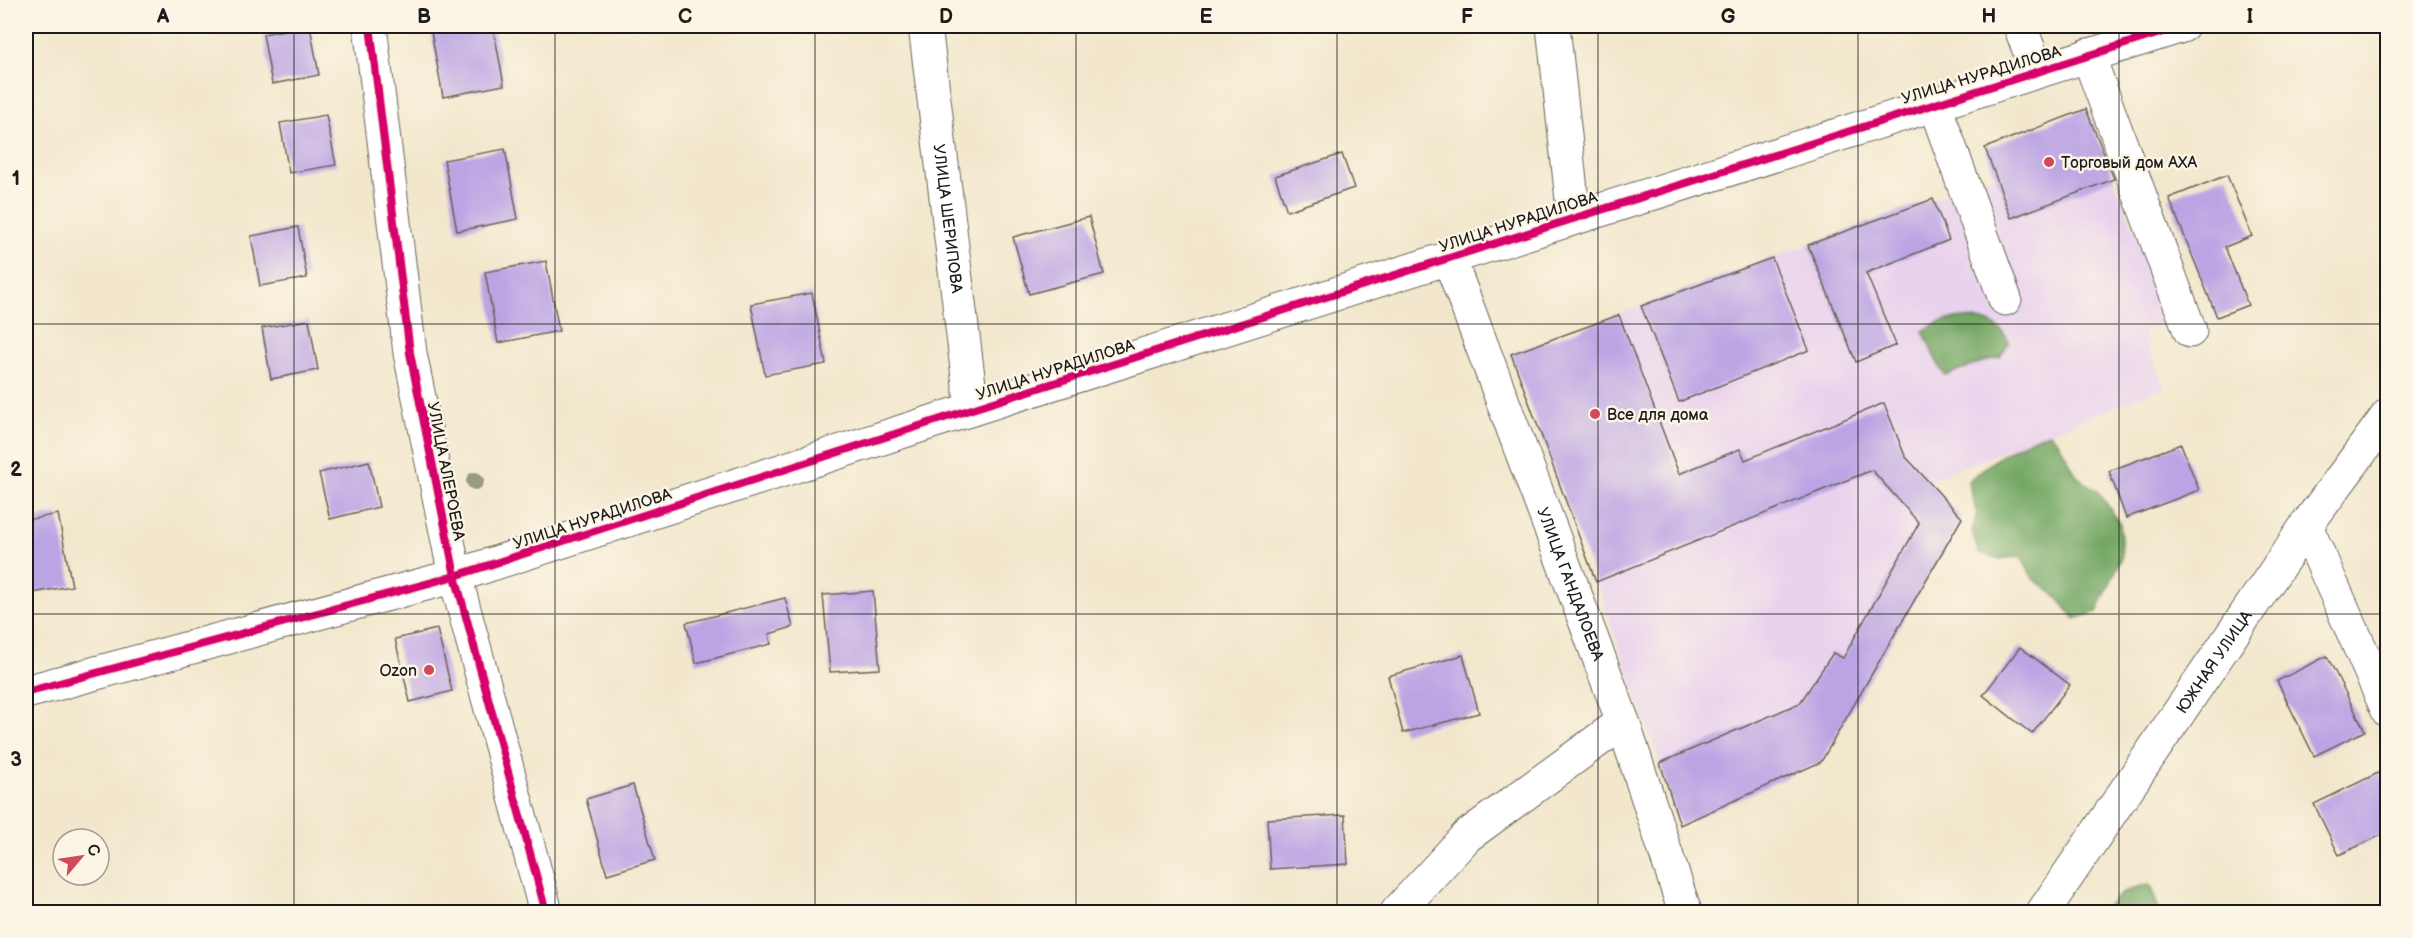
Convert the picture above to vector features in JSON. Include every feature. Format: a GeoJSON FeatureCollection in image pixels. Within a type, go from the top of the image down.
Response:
{"type":"FeatureCollection","features":[{"type":"Feature","properties":{"kind":"street","name":"УЛИЦА АЛЕРОЕВА"},"geometry":{"type":"LineString","coordinates":[[370,26],[410,353],[455,576],[546,912]]}},
{"type":"Feature","properties":{"kind":"street","name":"УЛИЦА ШЕРИПОВА"},"geometry":{"type":"LineString","coordinates":[[925,26],[972,409]]}},
{"type":"Feature","properties":{"kind":"street"},"geometry":{"type":"LineString","coordinates":[[1553,26],[1574,218]]}},
{"type":"Feature","properties":{"kind":"street"},"geometry":{"type":"LineString","coordinates":[[2020,26],[2037,71]]}},
{"type":"Feature","properties":{"kind":"street","name":"УЛИЦА НУРАДИЛОВА"},"geometry":{"type":"LineString","coordinates":[[26,692],[455,576],[972,409],[2181,26]]}},
{"type":"Feature","properties":{"kind":"street"},"geometry":{"type":"LineString","coordinates":[[2088,55],[2190,331]]}},
{"type":"Feature","properties":{"kind":"street"},"geometry":{"type":"LineString","coordinates":[[1934,103],[2005,299]]}},
{"type":"Feature","properties":{"kind":"street","name":"УЛИЦА ГАНДАЛОЕВА"},"geometry":{"type":"LineString","coordinates":[[1449,258],[1623,722],[1685,912]]}},
{"type":"Feature","properties":{"kind":"street","name":"ЮЖНАЯ УЛИЦА"},"geometry":{"type":"LineString","coordinates":[[2043,912],[2306,526],[2388,415]]}},
{"type":"Feature","properties":{"kind":"street"},"geometry":{"type":"LineString","coordinates":[[2306,526],[2388,711]]}},
{"type":"Feature","properties":{"kind":"street"},"geometry":{"type":"LineString","coordinates":[[1397,912],[1467,836],[1623,722]]}},
{"type":"Feature","properties":{"kind":"shaded area"},"geometry":{"type":"Polygon","coordinates":[[[2086,109],[2170,320],[2143,331],[2165,387],[1927,481],[1962,518],[1821,762],[1680,825],[1596,582],[1511,354],[1995,176],[1985,148],[2086,109]]]}},
{"type":"Feature","properties":{"kind":"green space"},"geometry":{"type":"Polygon","coordinates":[[[1966,318],[1992,324],[2002,331],[2009,343],[2000,357],[1945,375],[1923,331],[1943,321],[1966,318]]]}},
{"type":"Feature","properties":{"kind":"green space"},"geometry":{"type":"Polygon","coordinates":[[[2049,433],[2059,443],[2077,476],[2099,493],[2120,523],[2122,557],[2097,612],[2075,619],[2055,595],[2033,579],[2021,556],[2000,559],[1979,553],[1972,532],[1977,513],[1968,481],[2006,452],[2049,433]]]}},
{"type":"Feature","properties":{"kind":"green space"},"geometry":{"type":"Polygon","coordinates":[[[2150,885],[2160,912],[2101,912],[2123,893],[2150,885]]]}},
{"type":"Feature","properties":{"kind":"building"},"geometry":{"type":"Polygon","coordinates":[[[310,26],[319,75],[272,84],[263,34],[310,26]]]}},
{"type":"Feature","properties":{"kind":"building"},"geometry":{"type":"Polygon","coordinates":[[[430,26],[493,26],[504,85],[443,97],[430,26]]]}},
{"type":"Feature","properties":{"kind":"building","name":"Торговый дом АХА"},"geometry":{"type":"Polygon","coordinates":[[[2086,109],[2114,179],[2011,218],[1985,148],[2086,109]]]}},
{"type":"Feature","properties":{"kind":"building"},"geometry":{"type":"Polygon","coordinates":[[[326,115],[336,165],[289,173],[280,123],[326,115]]]}},
{"type":"Feature","properties":{"kind":"building"},"geometry":{"type":"Polygon","coordinates":[[[505,149],[518,219],[457,231],[444,160],[505,149]]]}},
{"type":"Feature","properties":{"kind":"building"},"geometry":{"type":"Polygon","coordinates":[[[1342,154],[1354,188],[1287,211],[1275,176],[1342,154]]]}},
{"type":"Feature","properties":{"kind":"building"},"geometry":{"type":"Polygon","coordinates":[[[2227,175],[2252,236],[2225,247],[2248,305],[2217,317],[2169,198],[2227,175]]]}},
{"type":"Feature","properties":{"kind":"building"},"geometry":{"type":"Polygon","coordinates":[[[1933,199],[1949,240],[1866,273],[1896,345],[1856,362],[1808,245],[1933,199]]]}},
{"type":"Feature","properties":{"kind":"building"},"geometry":{"type":"Polygon","coordinates":[[[1089,217],[1104,274],[1029,294],[1013,237],[1089,217]]]}},
{"type":"Feature","properties":{"kind":"building"},"geometry":{"type":"Polygon","coordinates":[[[298,227],[307,278],[260,286],[251,236],[298,227]]]}},
{"type":"Feature","properties":{"kind":"building"},"geometry":{"type":"Polygon","coordinates":[[[1772,258],[1809,350],[1679,402],[1641,306],[1772,258]]]}},
{"type":"Feature","properties":{"kind":"building"},"geometry":{"type":"Polygon","coordinates":[[[546,261],[559,331],[498,343],[485,272],[546,261]]]}},
{"type":"Feature","properties":{"kind":"building"},"geometry":{"type":"Polygon","coordinates":[[[812,293],[826,364],[765,375],[751,304],[812,293]]]}},
{"type":"Feature","properties":{"kind":"building"},"geometry":{"type":"Polygon","coordinates":[[[1619,315],[1679,474],[1740,449],[1745,460],[1884,403],[1905,456],[1962,518],[1821,762],[1680,825],[1660,763],[1800,703],[1833,653],[1843,658],[1919,523],[1872,470],[1596,582],[1511,354],[1619,315]]]}},
{"type":"Feature","properties":{"kind":"building"},"geometry":{"type":"Polygon","coordinates":[[[309,320],[318,370],[271,379],[262,328],[309,320]]]}},
{"type":"Feature","properties":{"kind":"building"},"geometry":{"type":"Polygon","coordinates":[[[2181,444],[2199,490],[2126,518],[2109,471],[2181,444]]]}},
{"type":"Feature","properties":{"kind":"building"},"geometry":{"type":"Polygon","coordinates":[[[369,461],[379,507],[330,519],[319,473],[369,461]]]}},
{"type":"Feature","properties":{"kind":"building"},"geometry":{"type":"Polygon","coordinates":[[[58,514],[72,586],[26,594],[26,520],[58,514]]]}},
{"type":"Feature","properties":{"kind":"building"},"geometry":{"type":"Polygon","coordinates":[[[873,591],[880,669],[830,672],[823,595],[873,591]]]}},
{"type":"Feature","properties":{"kind":"building"},"geometry":{"type":"Polygon","coordinates":[[[785,598],[793,627],[769,634],[771,644],[696,663],[686,623],[785,598]]]}},
{"type":"Feature","properties":{"kind":"building"},"geometry":{"type":"Polygon","coordinates":[[[437,629],[452,691],[410,702],[395,639],[437,629]]]}},
{"type":"Feature","properties":{"kind":"building"},"geometry":{"type":"Polygon","coordinates":[[[2020,647],[2070,685],[2032,734],[1983,695],[2020,647]]]}},
{"type":"Feature","properties":{"kind":"building"},"geometry":{"type":"Polygon","coordinates":[[[1463,655],[1479,713],[1403,733],[1388,676],[1463,655]]]}},
{"type":"Feature","properties":{"kind":"building"},"geometry":{"type":"Polygon","coordinates":[[[2327,656],[2365,731],[2314,756],[2277,681],[2327,656]]]}},
{"type":"Feature","properties":{"kind":"building"},"geometry":{"type":"Polygon","coordinates":[[[2380,772],[2388,787],[2388,832],[2339,855],[2314,804],[2380,772]]]}},
{"type":"Feature","properties":{"kind":"building"},"geometry":{"type":"Polygon","coordinates":[[[633,785],[655,860],[607,874],[586,799],[633,785]]]}},
{"type":"Feature","properties":{"kind":"building"},"geometry":{"type":"Polygon","coordinates":[[[1345,815],[1348,864],[1270,869],[1267,819],[1345,815]]]}},
{"type":"Feature","properties":{"kind":"cycle path"},"geometry":{"type":"LineString","coordinates":[[370,26],[410,353],[455,576],[546,912]]}},
{"type":"Feature","properties":{"kind":"cycle path"},"geometry":{"type":"LineString","coordinates":[[26,692],[455,576],[972,409],[2182,26]]}},
{"type":"Feature","properties":{"kind":"place","name":"Торговый дом АХА"},"geometry":{"type":"Point","coordinates":[2049,162]}},
{"type":"Feature","properties":{"kind":"place","name":"Все для дома"},"geometry":{"type":"Point","coordinates":[1595,414]}},
{"type":"Feature","properties":{"kind":"place","name":"Ozon"},"geometry":{"type":"Point","coordinates":[429,670]}}]}
